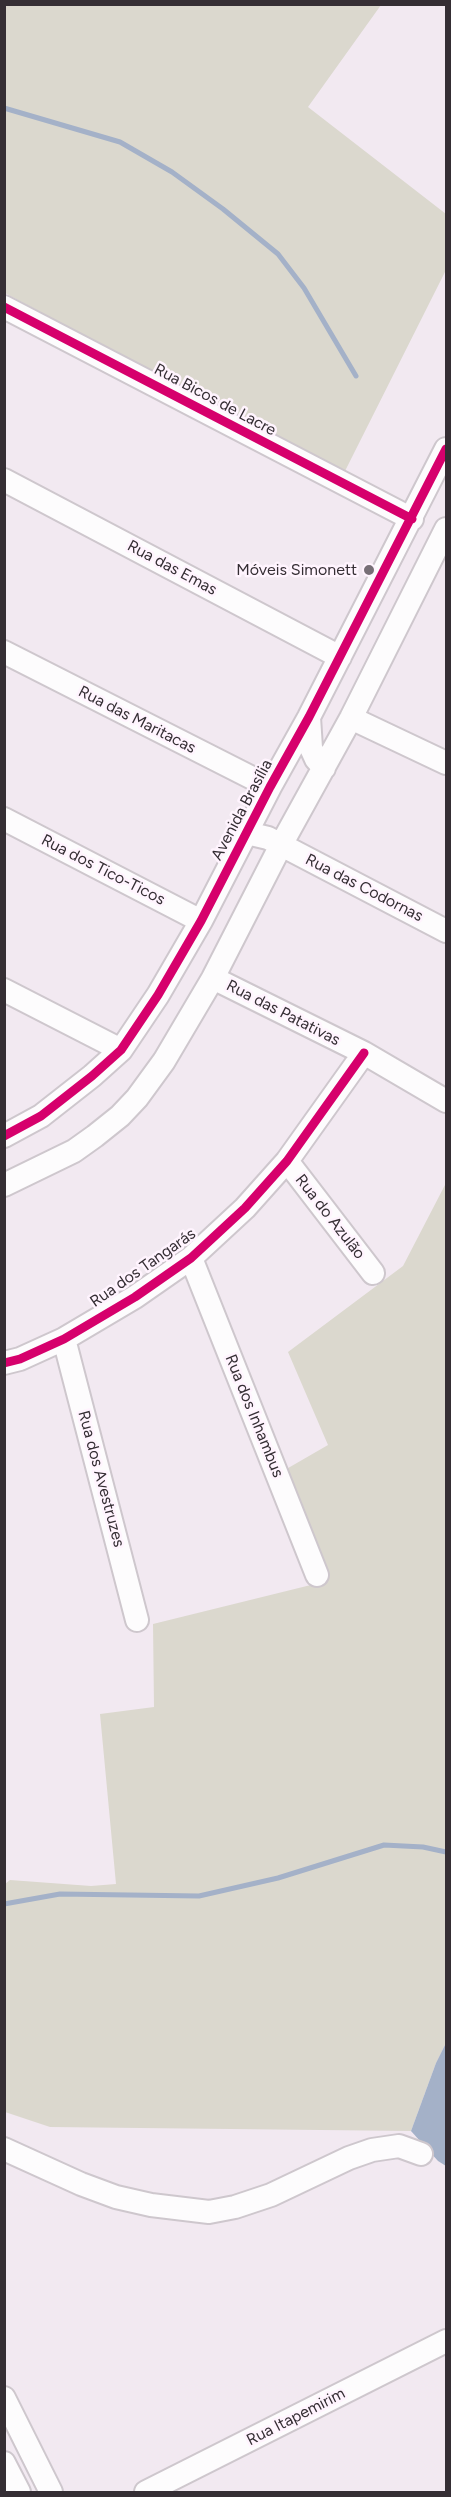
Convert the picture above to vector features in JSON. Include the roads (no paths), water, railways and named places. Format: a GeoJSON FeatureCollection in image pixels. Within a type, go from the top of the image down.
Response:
{"type":"FeatureCollection","features":[{"type":"Feature","properties":{"kind":"street","name":"Rua Bicos de Lacre"},"geometry":{"type":"LineString","coordinates":[[4,307],[412,519]]}},
{"type":"Feature","properties":{"kind":"street","name":"Avenida Brasília"},"geometry":{"type":"LineString","coordinates":[[4,1136],[41,1116],[67,1098],[121,1050],[158,995],[201,921],[309,717],[447,449]]}},
{"type":"Feature","properties":{"kind":"street","name":"Rua das Emas"},"geometry":{"type":"LineString","coordinates":[[4,480],[340,657]]}},
{"type":"Feature","properties":{"kind":"street"},"geometry":{"type":"LineString","coordinates":[[4,1185],[74,1151],[120,1116],[164,1061],[213,978],[281,845],[351,718],[447,529]]}},
{"type":"Feature","properties":{"kind":"street","name":"Rua das Maritacas"},"geometry":{"type":"LineString","coordinates":[[4,652],[270,787]]}},
{"type":"Feature","properties":{"kind":"street"},"geometry":{"type":"LineString","coordinates":[[309,717],[311,748],[316,759],[324,768]]}},
{"type":"Feature","properties":{"kind":"street"},"geometry":{"type":"LineString","coordinates":[[351,718],[447,763]]}},
{"type":"Feature","properties":{"kind":"street","name":"Rua dos Tico-Ticos"},"geometry":{"type":"LineString","coordinates":[[4,819],[201,921]]}},
{"type":"Feature","properties":{"kind":"street","name":"Rua das Codornas"},"geometry":{"type":"LineString","coordinates":[[247,833],[257,834],[281,845],[447,931]]}},
{"type":"Feature","properties":{"kind":"street","name":"Rua das Patativas"},"geometry":{"type":"LineString","coordinates":[[213,978],[364,1053],[447,1101]]}},
{"type":"Feature","properties":{"kind":"street"},"geometry":{"type":"LineString","coordinates":[[4,990],[121,1050]]}},
{"type":"Feature","properties":{"kind":"street","name":"Rua dos Tangarás"},"geometry":{"type":"LineString","coordinates":[[4,1363],[20,1359],[64,1339],[135,1297],[191,1258],[245,1208],[287,1161],[364,1053]]}},
{"type":"Feature","properties":{"kind":"street","name":"Rua do Azulão"},"geometry":{"type":"LineString","coordinates":[[287,1161],[373,1273]]}},
{"type":"Feature","properties":{"kind":"street","name":"Rua dos Inhambus"},"geometry":{"type":"LineString","coordinates":[[191,1258],[317,1575]]}},
{"type":"Feature","properties":{"kind":"street","name":"Rua dos Avestruzes"},"geometry":{"type":"LineString","coordinates":[[64,1339],[137,1620]]}},
{"type":"Feature","properties":{"kind":"street"},"geometry":{"type":"LineString","coordinates":[[4,2149],[81,2184],[116,2197],[151,2205],[209,2212],[235,2207],[271,2195],[349,2158],[372,2150],[399,2146],[422,2154]]}},
{"type":"Feature","properties":{"kind":"street","name":"Rua Itapemirim"},"geometry":{"type":"LineString","coordinates":[[146,2493],[447,2341]]}},
{"type":"Feature","properties":{"kind":"street"},"geometry":{"type":"LineString","coordinates":[[4,2398],[51,2493]]}},
{"type":"Feature","properties":{"kind":"street"},"geometry":{"type":"LineString","coordinates":[[4,2463],[19,2493]]}},
{"type":"Feature","properties":{"kind":"water"},"geometry":{"type":"Polygon","coordinates":[[[446,2043],[446,2166],[438,2161],[411,2131],[436,2063],[446,2043]]]}},
{"type":"Feature","properties":{"kind":"waterway"},"geometry":{"type":"LineString","coordinates":[[4,108],[120,142],[172,172],[223,209],[278,254],[304,288],[356,376]]}},
{"type":"Feature","properties":{"kind":"waterway"},"geometry":{"type":"LineString","coordinates":[[4,1904],[60,1894],[199,1896],[278,1878],[384,1845],[423,1847],[446,1852]]}},
{"type":"Feature","properties":{"kind":"place","name":"Móveis Simonett"},"geometry":{"type":"Point","coordinates":[369,570]}}]}
